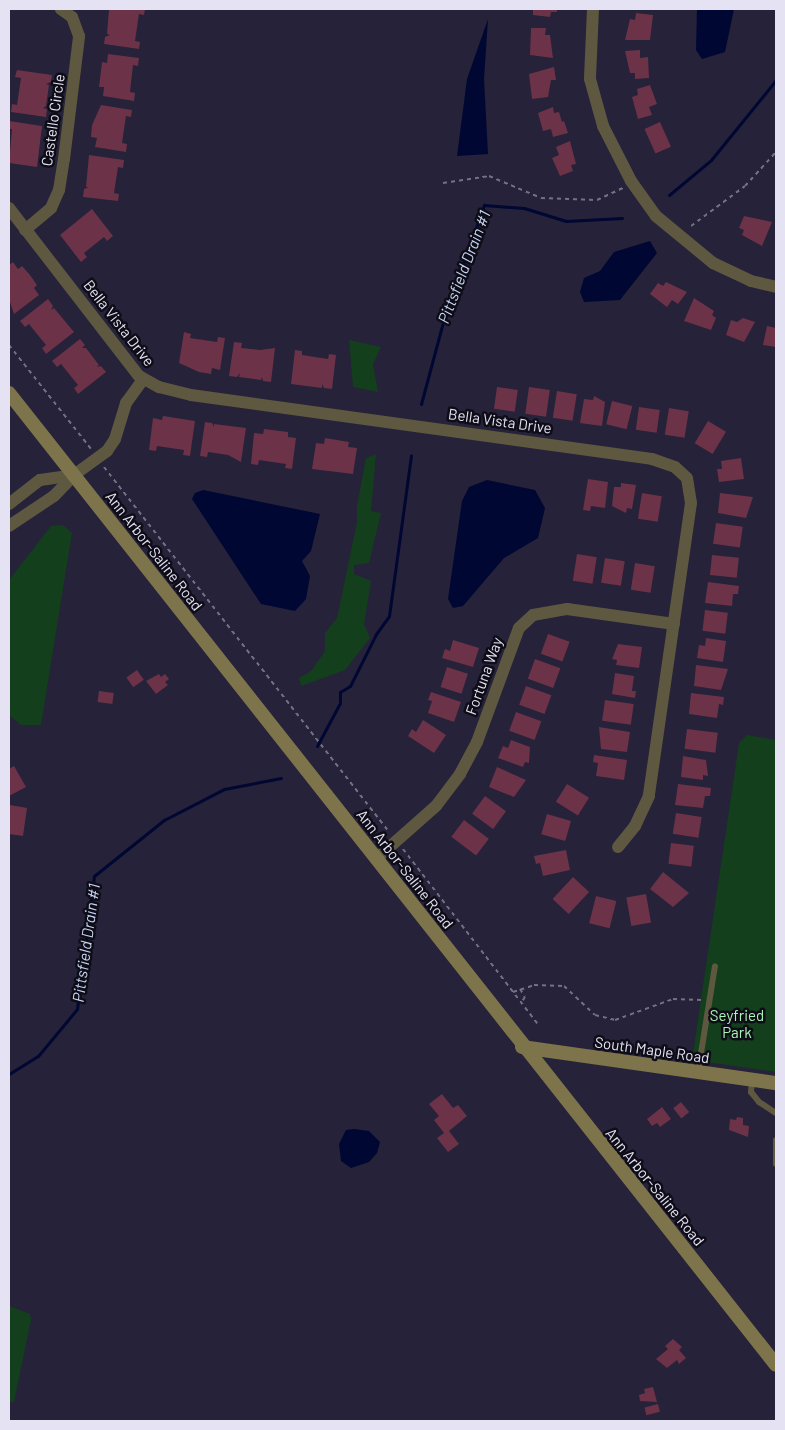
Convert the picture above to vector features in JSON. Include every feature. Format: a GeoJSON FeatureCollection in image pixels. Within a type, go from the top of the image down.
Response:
{"type":"FeatureCollection","features":[{"type":"Feature","properties":{"kind":"main road","name":"Ann Arbor-Saline Road"},"geometry":{"type":"LineString","coordinates":[[9,392],[522,1047],[776,1365]]}},
{"type":"Feature","properties":{"kind":"main road","name":"South Maple Road"},"geometry":{"type":"LineString","coordinates":[[522,1047],[697,1074],[776,1083]]}},
{"type":"Feature","properties":{"kind":"street","name":"Castello Circle"},"geometry":{"type":"LineString","coordinates":[[25,230],[47,213],[56,199],[64,159],[79,36],[72,17],[60,9]]}},
{"type":"Feature","properties":{"kind":"street"},"geometry":{"type":"LineString","coordinates":[[593,9],[590,79],[603,126],[631,181],[645,201],[681,240],[713,264],[751,280],[776,287]]}},
{"type":"Feature","properties":{"kind":"street","name":"Bella Vista Drive"},"geometry":{"type":"LineString","coordinates":[[9,208],[143,380],[159,388],[191,395],[665,461],[686,478],[691,496],[649,796],[635,826],[618,847]]}},
{"type":"Feature","properties":{"kind":"street"},"geometry":{"type":"LineString","coordinates":[[9,526],[54,496],[74,475],[107,451],[115,439],[126,403],[143,380]]}},
{"type":"Feature","properties":{"kind":"street"},"geometry":{"type":"LineString","coordinates":[[9,504],[40,480],[74,475]]}},
{"type":"Feature","properties":{"kind":"street","name":"Fortuna Way"},"geometry":{"type":"LineString","coordinates":[[376,859],[436,806],[460,774],[477,742],[519,628],[533,614],[567,609],[674,624]]}},
{"type":"Feature","properties":{"kind":"lane"},"geometry":{"type":"LineString","coordinates":[[697,1074],[715,966]]}},
{"type":"Feature","properties":{"kind":"lane"},"geometry":{"type":"LineString","coordinates":[[752,1080],[751,1092],[759,1102],[776,1113]]}},
{"type":"Feature","properties":{"kind":"lane"},"geometry":{"type":"LineString","coordinates":[[776,1140],[776,1164]]}},
{"type":"Feature","properties":{"kind":"path"},"geometry":{"type":"LineString","coordinates":[[691,226],[745,186],[776,152]]}},
{"type":"Feature","properties":{"kind":"path"},"geometry":{"type":"LineString","coordinates":[[443,183],[489,176],[541,198],[597,200],[618,192],[631,181]]}},
{"type":"Feature","properties":{"kind":"path"},"geometry":{"type":"LineString","coordinates":[[9,345],[87,444]]}},
{"type":"Feature","properties":{"kind":"path"},"geometry":{"type":"LineString","coordinates":[[108,472],[384,824]]}},
{"type":"Feature","properties":{"kind":"path"},"geometry":{"type":"LineString","coordinates":[[409,857],[537,1023]]}},
{"type":"Feature","properties":{"kind":"path"},"geometry":{"type":"LineString","coordinates":[[513,992],[542,984],[564,986],[596,1015],[615,1020],[664,1002],[696,999]]}},
{"type":"Feature","properties":{"kind":"path"},"geometry":{"type":"LineString","coordinates":[[519,989],[525,997],[521,1003]]}},
{"type":"Feature","properties":{"kind":"green space"},"geometry":{"type":"Polygon","coordinates":[[[349,340],[381,347],[373,364],[378,392],[353,387],[349,340]]]}},
{"type":"Feature","properties":{"kind":"green space"},"geometry":{"type":"Polygon","coordinates":[[[376,454],[371,511],[381,513],[369,563],[354,565],[354,574],[371,581],[364,624],[370,638],[345,670],[301,686],[299,678],[311,671],[325,651],[325,633],[337,618],[357,522],[357,506],[366,458],[376,454]]]}},
{"type":"Feature","properties":{"kind":"green space"},"geometry":{"type":"Polygon","coordinates":[[[63,525],[72,533],[41,725],[21,725],[9,715],[9,580],[51,526],[63,525]]]}},
{"type":"Feature","properties":{"kind":"green space","name":"Seyfried Park"},"geometry":{"type":"Polygon","coordinates":[[[747,735],[776,740],[776,1072],[692,1060],[739,743],[747,735]]]}},
{"type":"Feature","properties":{"kind":"green space"},"geometry":{"type":"Polygon","coordinates":[[[9,1306],[30,1314],[31,1320],[14,1402],[9,1402],[9,1306]]]}},
{"type":"Feature","properties":{"kind":"water"},"geometry":{"type":"Polygon","coordinates":[[[697,9],[734,9],[725,52],[702,59],[696,50],[697,9]]]}},
{"type":"Feature","properties":{"kind":"water"},"geometry":{"type":"Polygon","coordinates":[[[488,19],[484,79],[488,154],[457,156],[467,79],[488,19]]]}},
{"type":"Feature","properties":{"kind":"water"},"geometry":{"type":"Polygon","coordinates":[[[650,241],[657,253],[620,300],[584,302],[580,292],[584,278],[600,271],[614,252],[650,241]]]}},
{"type":"Feature","properties":{"kind":"water"},"geometry":{"type":"Polygon","coordinates":[[[487,480],[535,490],[545,508],[538,538],[504,558],[463,606],[453,608],[448,599],[462,501],[469,487],[487,480]]]}},
{"type":"Feature","properties":{"kind":"water"},"geometry":{"type":"Polygon","coordinates":[[[203,490],[320,514],[311,551],[302,561],[310,576],[306,599],[295,611],[261,604],[192,499],[195,493],[203,490]]]}},
{"type":"Feature","properties":{"kind":"water"},"geometry":{"type":"Polygon","coordinates":[[[346,1130],[369,1131],[380,1142],[377,1153],[369,1162],[351,1168],[341,1161],[339,1144],[346,1130]]]}},
{"type":"Feature","properties":{"kind":"building"},"geometry":{"type":"Polygon","coordinates":[[[109,9],[145,9],[144,15],[139,14],[135,41],[140,42],[139,49],[104,44],[105,37],[110,35],[107,34],[109,9]]]}},
{"type":"Feature","properties":{"kind":"building"},"geometry":{"type":"Polygon","coordinates":[[[533,9],[557,9],[557,12],[551,12],[550,17],[533,15],[533,9]]]}},
{"type":"Feature","properties":{"kind":"building"},"geometry":{"type":"Polygon","coordinates":[[[636,13],[653,15],[650,40],[625,40],[630,19],[635,20],[636,13]]]}},
{"type":"Feature","properties":{"kind":"building"},"geometry":{"type":"Polygon","coordinates":[[[531,28],[546,28],[545,35],[550,35],[553,58],[530,55],[531,28]]]}},
{"type":"Feature","properties":{"kind":"building"},"geometry":{"type":"Polygon","coordinates":[[[640,50],[640,58],[648,57],[649,78],[635,79],[635,73],[630,73],[625,51],[640,50]]]}},
{"type":"Feature","properties":{"kind":"building"},"geometry":{"type":"Polygon","coordinates":[[[108,54],[139,58],[138,66],[133,65],[130,92],[135,93],[134,101],[103,96],[104,87],[99,87],[102,62],[107,63],[108,54]]]}},
{"type":"Feature","properties":{"kind":"building"},"geometry":{"type":"Polygon","coordinates":[[[554,67],[556,80],[551,80],[548,97],[532,99],[529,74],[554,67]]]}},
{"type":"Feature","properties":{"kind":"building"},"geometry":{"type":"Polygon","coordinates":[[[17,70],[52,75],[51,82],[46,84],[49,85],[46,106],[43,108],[47,109],[46,117],[11,112],[12,104],[17,105],[21,78],[15,77],[17,70]]]}},
{"type":"Feature","properties":{"kind":"building"},"geometry":{"type":"Polygon","coordinates":[[[650,85],[657,104],[649,107],[652,115],[638,119],[632,97],[638,95],[637,89],[650,85]]]}},
{"type":"Feature","properties":{"kind":"building"},"geometry":{"type":"Polygon","coordinates":[[[101,105],[132,110],[131,117],[126,116],[122,143],[127,144],[126,152],[95,147],[97,138],[91,137],[92,125],[101,105]]]}},
{"type":"Feature","properties":{"kind":"building"},"geometry":{"type":"Polygon","coordinates":[[[553,107],[554,113],[559,112],[568,133],[553,137],[551,129],[543,131],[538,113],[553,107]]]}},
{"type":"Feature","properties":{"kind":"building"},"geometry":{"type":"Polygon","coordinates":[[[9,121],[42,126],[37,167],[9,163],[12,129],[9,129],[9,121]]]}},
{"type":"Feature","properties":{"kind":"building"},"geometry":{"type":"Polygon","coordinates":[[[660,122],[671,147],[655,154],[644,129],[660,122]]]}},
{"type":"Feature","properties":{"kind":"building"},"geometry":{"type":"Polygon","coordinates":[[[570,141],[576,164],[571,165],[573,171],[560,176],[552,158],[559,155],[556,147],[570,141]]]}},
{"type":"Feature","properties":{"kind":"building"},"geometry":{"type":"Polygon","coordinates":[[[89,155],[124,160],[123,168],[118,167],[114,193],[119,194],[118,201],[83,197],[84,189],[89,187],[86,187],[89,155]]]}},
{"type":"Feature","properties":{"kind":"building"},"geometry":{"type":"Polygon","coordinates":[[[92,209],[113,236],[107,241],[104,237],[84,253],[87,257],[81,262],[60,235],[92,209]]]}},
{"type":"Feature","properties":{"kind":"building"},"geometry":{"type":"Polygon","coordinates":[[[744,216],[772,222],[762,246],[742,235],[744,230],[739,228],[744,216]]]}},
{"type":"Feature","properties":{"kind":"building"},"geometry":{"type":"Polygon","coordinates":[[[13,262],[18,269],[22,266],[30,275],[37,285],[34,288],[39,295],[14,314],[9,299],[9,265],[13,262]]]}},
{"type":"Feature","properties":{"kind":"building"},"geometry":{"type":"Polygon","coordinates":[[[666,282],[687,292],[678,304],[672,300],[667,307],[650,294],[658,283],[663,286],[666,282]]]}},
{"type":"Feature","properties":{"kind":"building"},"geometry":{"type":"Polygon","coordinates":[[[694,298],[714,311],[712,315],[716,318],[711,330],[684,321],[694,298]]]}},
{"type":"Feature","properties":{"kind":"building"},"geometry":{"type":"Polygon","coordinates":[[[48,299],[53,306],[51,310],[54,308],[74,332],[46,354],[42,348],[46,345],[29,324],[25,327],[20,321],[48,299]]]}},
{"type":"Feature","properties":{"kind":"building"},"geometry":{"type":"Polygon","coordinates":[[[743,318],[755,322],[744,342],[726,335],[731,320],[737,322],[743,318]]]}},
{"type":"Feature","properties":{"kind":"building"},"geometry":{"type":"Polygon","coordinates":[[[767,326],[776,328],[776,347],[763,345],[767,326]]]}},
{"type":"Feature","properties":{"kind":"building"},"geometry":{"type":"Polygon","coordinates":[[[184,332],[191,334],[190,338],[217,342],[218,337],[225,338],[220,370],[212,368],[211,374],[199,372],[179,363],[184,332]]]}},
{"type":"Feature","properties":{"kind":"building"},"geometry":{"type":"Polygon","coordinates":[[[80,339],[85,345],[82,348],[86,348],[99,365],[97,367],[101,366],[106,372],[78,394],[74,388],[78,385],[61,364],[57,367],[52,361],[80,339]]]}},
{"type":"Feature","properties":{"kind":"building"},"geometry":{"type":"Polygon","coordinates":[[[234,342],[242,343],[241,348],[260,350],[275,348],[271,382],[263,381],[262,377],[261,380],[239,377],[240,373],[237,377],[229,376],[234,342]]]}},
{"type":"Feature","properties":{"kind":"building"},"geometry":{"type":"Polygon","coordinates":[[[295,350],[302,351],[302,355],[328,359],[329,354],[336,355],[332,389],[324,388],[322,384],[322,388],[291,384],[295,350]]]}},
{"type":"Feature","properties":{"kind":"building"},"geometry":{"type":"Polygon","coordinates":[[[497,387],[518,390],[515,412],[494,409],[497,387]]]}},
{"type":"Feature","properties":{"kind":"building"},"geometry":{"type":"Polygon","coordinates":[[[529,387],[550,390],[546,417],[525,414],[529,387]]]}},
{"type":"Feature","properties":{"kind":"building"},"geometry":{"type":"Polygon","coordinates":[[[557,391],[577,394],[573,421],[553,418],[557,391]]]}},
{"type":"Feature","properties":{"kind":"building"},"geometry":{"type":"Polygon","coordinates":[[[594,396],[605,402],[602,426],[580,423],[584,399],[593,400],[594,396]]]}},
{"type":"Feature","properties":{"kind":"building"},"geometry":{"type":"Polygon","coordinates":[[[612,401],[632,406],[627,429],[606,424],[612,401]]]}},
{"type":"Feature","properties":{"kind":"building"},"geometry":{"type":"Polygon","coordinates":[[[639,407],[660,410],[657,433],[636,430],[639,407]]]}},
{"type":"Feature","properties":{"kind":"building"},"geometry":{"type":"Polygon","coordinates":[[[669,408],[689,411],[685,438],[665,435],[669,408]]]}},
{"type":"Feature","properties":{"kind":"building"},"geometry":{"type":"Polygon","coordinates":[[[163,416],[195,421],[190,456],[183,455],[184,450],[157,446],[156,451],[149,450],[153,418],[162,420],[163,416]]]}},
{"type":"Feature","properties":{"kind":"building"},"geometry":{"type":"Polygon","coordinates":[[[708,421],[726,432],[713,454],[695,443],[708,421]]]}},
{"type":"Feature","properties":{"kind":"building"},"geometry":{"type":"Polygon","coordinates":[[[205,422],[212,423],[214,427],[214,424],[246,428],[241,462],[228,455],[208,452],[207,457],[200,456],[205,422]]]}},
{"type":"Feature","properties":{"kind":"building"},"geometry":{"type":"Polygon","coordinates":[[[264,429],[288,432],[288,437],[296,438],[292,469],[285,468],[286,464],[259,460],[258,465],[251,464],[254,433],[263,434],[264,429]]]}},
{"type":"Feature","properties":{"kind":"building"},"geometry":{"type":"Polygon","coordinates":[[[325,438],[349,442],[348,447],[357,448],[353,474],[312,469],[316,443],[324,444],[325,438]]]}},
{"type":"Feature","properties":{"kind":"building"},"geometry":{"type":"Polygon","coordinates":[[[741,458],[744,479],[719,482],[717,469],[722,469],[721,461],[741,458]]]}},
{"type":"Feature","properties":{"kind":"building"},"geometry":{"type":"Polygon","coordinates":[[[588,479],[608,482],[605,508],[591,506],[590,511],[583,510],[588,479]]]}},
{"type":"Feature","properties":{"kind":"building"},"geometry":{"type":"Polygon","coordinates":[[[621,483],[636,485],[632,509],[627,508],[626,513],[612,506],[614,487],[621,487],[621,483]]]}},
{"type":"Feature","properties":{"kind":"building"},"geometry":{"type":"Polygon","coordinates":[[[642,493],[662,496],[658,522],[638,519],[642,493]]]}},
{"type":"Feature","properties":{"kind":"building"},"geometry":{"type":"Polygon","coordinates":[[[720,493],[753,497],[746,518],[718,513],[720,493]]]}},
{"type":"Feature","properties":{"kind":"building"},"geometry":{"type":"Polygon","coordinates":[[[716,523],[743,527],[740,548],[713,544],[716,523]]]}},
{"type":"Feature","properties":{"kind":"building"},"geometry":{"type":"Polygon","coordinates":[[[577,554],[597,557],[593,584],[573,581],[577,554]]]}},
{"type":"Feature","properties":{"kind":"building"},"geometry":{"type":"Polygon","coordinates":[[[712,555],[739,558],[737,578],[710,575],[712,555]]]}},
{"type":"Feature","properties":{"kind":"building"},"geometry":{"type":"Polygon","coordinates":[[[605,558],[625,561],[621,586],[601,583],[605,558]]]}},
{"type":"Feature","properties":{"kind":"building"},"geometry":{"type":"Polygon","coordinates":[[[635,563],[655,566],[651,593],[631,590],[635,563]]]}},
{"type":"Feature","properties":{"kind":"building"},"geometry":{"type":"Polygon","coordinates":[[[708,582],[739,586],[738,594],[733,594],[732,606],[705,603],[708,582]]]}},
{"type":"Feature","properties":{"kind":"building"},"geometry":{"type":"Polygon","coordinates":[[[705,610],[728,613],[725,634],[702,631],[705,610]]]}},
{"type":"Feature","properties":{"kind":"building"},"geometry":{"type":"Polygon","coordinates":[[[548,634],[570,642],[562,662],[541,654],[548,634]]]}},
{"type":"Feature","properties":{"kind":"building"},"geometry":{"type":"Polygon","coordinates":[[[706,638],[726,641],[723,662],[697,658],[699,645],[705,646],[706,638]]]}},
{"type":"Feature","properties":{"kind":"building"},"geometry":{"type":"Polygon","coordinates":[[[453,640],[479,648],[473,667],[442,658],[445,649],[450,651],[453,640]]]}},
{"type":"Feature","properties":{"kind":"building"},"geometry":{"type":"Polygon","coordinates":[[[618,644],[642,647],[639,668],[616,665],[617,660],[612,659],[618,644]]]}},
{"type":"Feature","properties":{"kind":"building"},"geometry":{"type":"Polygon","coordinates":[[[535,659],[560,668],[553,688],[528,679],[535,659]]]}},
{"type":"Feature","properties":{"kind":"building"},"geometry":{"type":"Polygon","coordinates":[[[696,665],[728,669],[721,690],[694,686],[696,665]]]}},
{"type":"Feature","properties":{"kind":"building"},"geometry":{"type":"Polygon","coordinates":[[[447,667],[468,674],[461,694],[441,687],[447,667]]]}},
{"type":"Feature","properties":{"kind":"building"},"geometry":{"type":"Polygon","coordinates":[[[137,670],[144,680],[133,687],[126,677],[137,670]]]}},
{"type":"Feature","properties":{"kind":"building"},"geometry":{"type":"Polygon","coordinates":[[[615,673],[634,676],[632,691],[636,691],[635,698],[612,694],[615,673]]]}},
{"type":"Feature","properties":{"kind":"building"},"geometry":{"type":"Polygon","coordinates":[[[159,674],[161,677],[165,674],[169,679],[165,682],[168,685],[156,694],[146,681],[159,674]]]}},
{"type":"Feature","properties":{"kind":"building"},"geometry":{"type":"Polygon","coordinates":[[[526,686],[551,695],[545,714],[519,705],[526,686]]]}},
{"type":"Feature","properties":{"kind":"building"},"geometry":{"type":"Polygon","coordinates":[[[99,691],[114,693],[112,704],[97,702],[99,691]]]}},
{"type":"Feature","properties":{"kind":"building"},"geometry":{"type":"Polygon","coordinates":[[[431,692],[461,702],[454,722],[428,713],[432,701],[428,700],[431,692]]]}},
{"type":"Feature","properties":{"kind":"building"},"geometry":{"type":"Polygon","coordinates":[[[691,693],[724,697],[723,705],[719,704],[717,718],[689,714],[691,693]]]}},
{"type":"Feature","properties":{"kind":"building"},"geometry":{"type":"Polygon","coordinates":[[[605,700],[634,704],[631,725],[602,721],[605,700]]]}},
{"type":"Feature","properties":{"kind":"building"},"geometry":{"type":"Polygon","coordinates":[[[516,712],[541,721],[535,740],[509,731],[516,712]]]}},
{"type":"Feature","properties":{"kind":"building"},"geometry":{"type":"Polygon","coordinates":[[[423,720],[446,735],[434,753],[408,736],[412,729],[416,732],[423,720]]]}},
{"type":"Feature","properties":{"kind":"building"},"geometry":{"type":"Polygon","coordinates":[[[599,727],[630,732],[627,752],[601,749],[599,727]]]}},
{"type":"Feature","properties":{"kind":"building"},"geometry":{"type":"Polygon","coordinates":[[[687,729],[718,733],[715,753],[685,749],[687,729]]]}},
{"type":"Feature","properties":{"kind":"building"},"geometry":{"type":"Polygon","coordinates":[[[511,740],[530,747],[529,763],[525,762],[523,767],[498,758],[503,746],[508,748],[511,740]]]}},
{"type":"Feature","properties":{"kind":"building"},"geometry":{"type":"Polygon","coordinates":[[[594,755],[627,760],[624,780],[596,776],[598,763],[593,762],[594,755]]]}},
{"type":"Feature","properties":{"kind":"building"},"geometry":{"type":"Polygon","coordinates":[[[683,756],[706,760],[708,776],[703,775],[703,780],[681,777],[683,756]]]}},
{"type":"Feature","properties":{"kind":"building"},"geometry":{"type":"Polygon","coordinates":[[[14,766],[26,787],[9,796],[9,769],[14,766]]]}},
{"type":"Feature","properties":{"kind":"building"},"geometry":{"type":"Polygon","coordinates":[[[497,767],[526,780],[514,797],[489,787],[497,767]]]}},
{"type":"Feature","properties":{"kind":"building"},"geometry":{"type":"Polygon","coordinates":[[[567,784],[589,798],[578,816],[556,802],[567,784]]]}},
{"type":"Feature","properties":{"kind":"building"},"geometry":{"type":"Polygon","coordinates":[[[678,784],[711,788],[710,796],[705,796],[703,808],[675,805],[678,784]]]}},
{"type":"Feature","properties":{"kind":"building"},"geometry":{"type":"Polygon","coordinates":[[[485,796],[506,811],[493,829],[472,814],[485,796]]]}},
{"type":"Feature","properties":{"kind":"building"},"geometry":{"type":"Polygon","coordinates":[[[10,805],[27,808],[23,836],[9,834],[10,805]]]}},
{"type":"Feature","properties":{"kind":"building"},"geometry":{"type":"Polygon","coordinates":[[[676,813],[702,817],[698,838],[673,834],[676,813]]]}},
{"type":"Feature","properties":{"kind":"building"},"geometry":{"type":"Polygon","coordinates":[[[547,814],[571,821],[565,841],[541,834],[547,814]]]}},
{"type":"Feature","properties":{"kind":"building"},"geometry":{"type":"Polygon","coordinates":[[[464,820],[489,839],[476,855],[451,837],[464,820]]]}},
{"type":"Feature","properties":{"kind":"building"},"geometry":{"type":"Polygon","coordinates":[[[671,843],[694,846],[691,867],[668,864],[671,843]]]}},
{"type":"Feature","properties":{"kind":"building"},"geometry":{"type":"Polygon","coordinates":[[[566,850],[570,870],[543,876],[540,863],[536,864],[534,856],[566,850]]]}},
{"type":"Feature","properties":{"kind":"building"},"geometry":{"type":"Polygon","coordinates":[[[663,872],[689,893],[673,907],[650,889],[663,872]]]}},
{"type":"Feature","properties":{"kind":"building"},"geometry":{"type":"Polygon","coordinates":[[[573,877],[589,892],[569,914],[553,899],[573,877]]]}},
{"type":"Feature","properties":{"kind":"building"},"geometry":{"type":"Polygon","coordinates":[[[646,894],[651,923],[631,926],[626,897],[646,894]]]}},
{"type":"Feature","properties":{"kind":"building"},"geometry":{"type":"Polygon","coordinates":[[[596,896],[616,901],[610,928],[589,923],[596,896]]]}},
{"type":"Feature","properties":{"kind":"building"},"geometry":{"type":"Polygon","coordinates":[[[442,1094],[453,1108],[458,1105],[467,1116],[449,1131],[459,1144],[448,1152],[437,1138],[444,1133],[434,1120],[439,1116],[429,1104],[442,1094]]]}},
{"type":"Feature","properties":{"kind":"building"},"geometry":{"type":"Polygon","coordinates":[[[681,1102],[689,1112],[681,1118],[673,1108],[681,1102]]]}},
{"type":"Feature","properties":{"kind":"building"},"geometry":{"type":"Polygon","coordinates":[[[662,1107],[671,1119],[660,1127],[657,1123],[652,1126],[647,1119],[662,1107]]]}},
{"type":"Feature","properties":{"kind":"building"},"geometry":{"type":"Polygon","coordinates":[[[737,1117],[743,1118],[743,1125],[749,1126],[748,1137],[729,1130],[730,1119],[736,1120],[737,1117]]]}},
{"type":"Feature","properties":{"kind":"building"},"geometry":{"type":"Polygon","coordinates":[[[673,1339],[682,1347],[679,1350],[686,1358],[679,1364],[677,1360],[667,1368],[656,1359],[668,1349],[665,1346],[673,1339]]]}},
{"type":"Feature","properties":{"kind":"building"},"geometry":{"type":"Polygon","coordinates":[[[653,1387],[657,1402],[640,1401],[639,1395],[645,1393],[644,1389],[653,1387]]]}},
{"type":"Feature","properties":{"kind":"building"},"geometry":{"type":"Polygon","coordinates":[[[658,1404],[660,1412],[646,1415],[644,1407],[658,1404]]]}},
{"type":"Feature","properties":{"kind":"waterway","name":"Pittsfield Drain #1"},"geometry":{"type":"LineString","coordinates":[[669,195],[711,160],[776,80]]}},
{"type":"Feature","properties":{"kind":"waterway","name":"Pittsfield Drain #1"},"geometry":{"type":"LineString","coordinates":[[421,404],[444,318],[484,205],[524,208],[566,221],[622,218]]}},
{"type":"Feature","properties":{"kind":"waterway","name":"Pittsfield Drain #1"},"geometry":{"type":"LineString","coordinates":[[317,746],[340,703],[340,692],[350,686],[376,634],[389,616],[411,456]]}},
{"type":"Feature","properties":{"kind":"waterway","name":"Pittsfield Drain #1"},"geometry":{"type":"LineString","coordinates":[[9,1074],[38,1056],[77,1009],[94,876],[164,820],[224,789],[281,778]]}}]}
